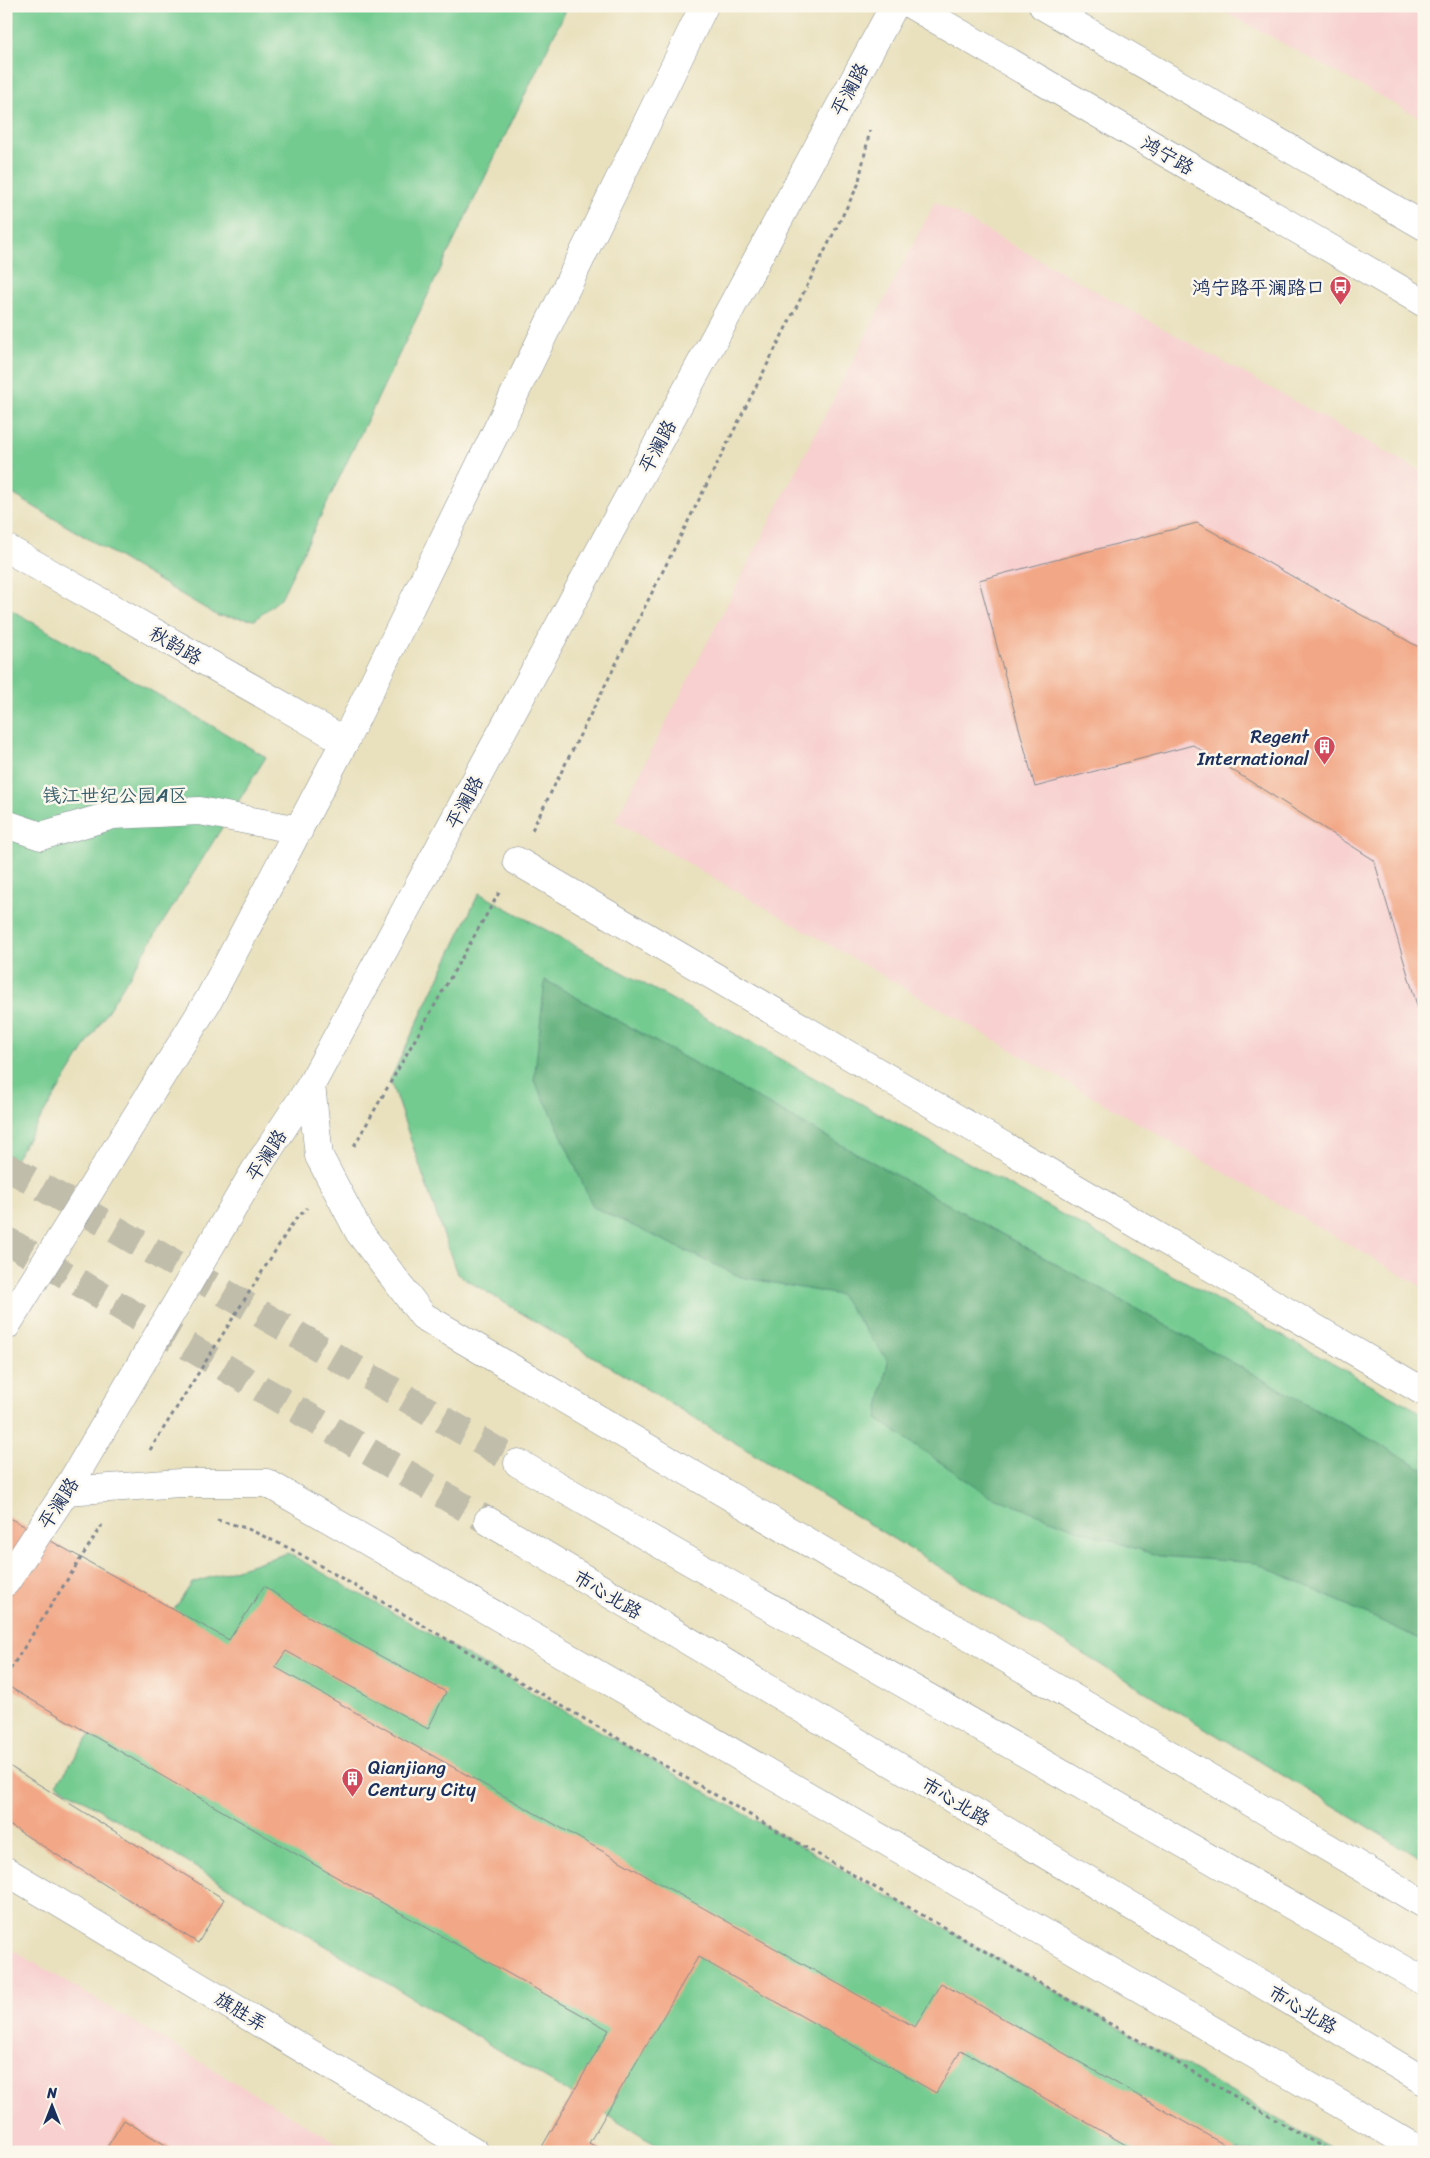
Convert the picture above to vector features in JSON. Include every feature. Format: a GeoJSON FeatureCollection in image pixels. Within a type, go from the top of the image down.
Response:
{"type":"FeatureCollection","features":[{"type":"Feature","properties":{"kind":"main road"},"geometry":{"type":"LineString","coordinates":[[6,1326],[208,1002],[299,830],[345,742],[704,6]]}},
{"type":"Feature","properties":{"kind":"main road","name":"平澜路"},"geometry":{"type":"LineString","coordinates":[[6,1582],[66,1491],[254,1172],[311,1085],[894,6]]}},
{"type":"Feature","properties":{"kind":"main road","name":"鸿宁路"},"geometry":{"type":"LineString","coordinates":[[913,6],[1424,304]]}},
{"type":"Feature","properties":{"kind":"main road"},"geometry":{"type":"LineString","coordinates":[[1043,6],[1424,226]]}},
{"type":"Feature","properties":{"kind":"main road","name":"秋韵路"},"geometry":{"type":"LineString","coordinates":[[6,548],[345,742]]}},
{"type":"Feature","properties":{"kind":"main road"},"geometry":{"type":"LineString","coordinates":[[6,824],[41,836],[113,815],[200,811],[299,830]]}},
{"type":"Feature","properties":{"kind":"main road"},"geometry":{"type":"LineString","coordinates":[[517,861],[1424,1392]]}},
{"type":"Feature","properties":{"kind":"main road"},"geometry":{"type":"LineString","coordinates":[[311,1085],[319,1156],[359,1232],[423,1316],[1424,1904]]}},
{"type":"Feature","properties":{"kind":"main road"},"geometry":{"type":"LineString","coordinates":[[518,1463],[1424,1981]]}},
{"type":"Feature","properties":{"kind":"main road"},"geometry":{"type":"LineString","coordinates":[[66,1491],[180,1483],[266,1483],[1423,2152]]}},
{"type":"Feature","properties":{"kind":"main road","name":"市心北路"},"geometry":{"type":"LineString","coordinates":[[488,1522],[1424,2081]]}},
{"type":"Feature","properties":{"kind":"main road","name":"旗胜弄"},"geometry":{"type":"LineString","coordinates":[[6,1871],[475,2152]]}},
{"type":"Feature","properties":{"kind":"path"},"geometry":{"type":"LineString","coordinates":[[211,1519],[246,1528],[293,1550],[1331,2152]]}},
{"type":"Feature","properties":{"kind":"shaded area"},"geometry":{"type":"Polygon","coordinates":[[[1214,6],[1424,6],[1424,120],[1214,6]]]}},
{"type":"Feature","properties":{"kind":"shaded area"},"geometry":{"type":"Polygon","coordinates":[[[935,202],[1424,473],[1424,1288],[615,821],[935,202]]]}},
{"type":"Feature","properties":{"kind":"shaded area"},"geometry":{"type":"Polygon","coordinates":[[[6,1946],[352,2152],[6,2152],[6,1946]]]}},
{"type":"Feature","properties":{"kind":"green space"},"geometry":{"type":"Polygon","coordinates":[[[6,6],[565,6],[565,12],[281,598],[255,620],[218,616],[6,490],[6,6]]]}},
{"type":"Feature","properties":{"kind":"green space","name":"钱江世纪公园A区"},"geometry":{"type":"Polygon","coordinates":[[[6,607],[266,757],[6,1174],[6,607]]]}},
{"type":"Feature","properties":{"kind":"green space"},"geometry":{"type":"Polygon","coordinates":[[[479,893],[1424,1414],[1424,1861],[457,1274],[390,1080],[479,893]]]}},
{"type":"Feature","properties":{"kind":"green space"},"geometry":{"type":"Polygon","coordinates":[[[545,980],[1424,1469],[1424,1641],[1257,1563],[1159,1556],[1074,1528],[988,1495],[877,1419],[888,1361],[840,1295],[741,1277],[593,1207],[552,1114],[534,1081],[545,980]]]}},
{"type":"Feature","properties":{"kind":"green space"},"geometry":{"type":"Polygon","coordinates":[[[288,1553],[1336,2152],[668,2152],[57,1784],[192,1583],[288,1553]]]}},
{"type":"Feature","properties":{"kind":"building","name":"Regent International"},"geometry":{"type":"Polygon","coordinates":[[[1197,523],[1424,650],[1424,1029],[1374,860],[1193,745],[1035,787],[979,580],[1197,523]]]}},
{"type":"Feature","properties":{"kind":"building","name":"Qianjiang Century City"},"geometry":{"type":"Polygon","coordinates":[[[6,1516],[229,1640],[264,1586],[308,1616],[446,1692],[428,1729],[286,1651],[275,1667],[915,2027],[941,1983],[1237,2152],[1138,2152],[961,2050],[936,2093],[698,1957],[589,2143],[605,2152],[539,2152],[609,2030],[315,1865],[6,1685],[6,1516]]]}},
{"type":"Feature","properties":{"kind":"building"},"geometry":{"type":"Polygon","coordinates":[[[6,1764],[224,1899],[198,1943],[6,1823],[6,1764]]]}},
{"type":"Feature","properties":{"kind":"building"},"geometry":{"type":"Polygon","coordinates":[[[124,2120],[177,2152],[104,2152],[124,2120]]]}},
{"type":"Feature","properties":{"kind":"tunnel"},"geometry":{"type":"LineString","coordinates":[[6,1166],[518,1463]]}},
{"type":"Feature","properties":{"kind":"tunnel"},"geometry":{"type":"LineString","coordinates":[[6,1240],[488,1521]]}},
{"type":"Feature","properties":{"kind":"place","name":"鸿宁路平澜路口"},"geometry":{"type":"Point","coordinates":[1341,306]}},
{"type":"Feature","properties":{"kind":"place","name":"Regent International"},"geometry":{"type":"Point","coordinates":[1325,766]}},
{"type":"Feature","properties":{"kind":"place","name":"Qianjiang Century City"},"geometry":{"type":"Point","coordinates":[352,1797]}}]}
